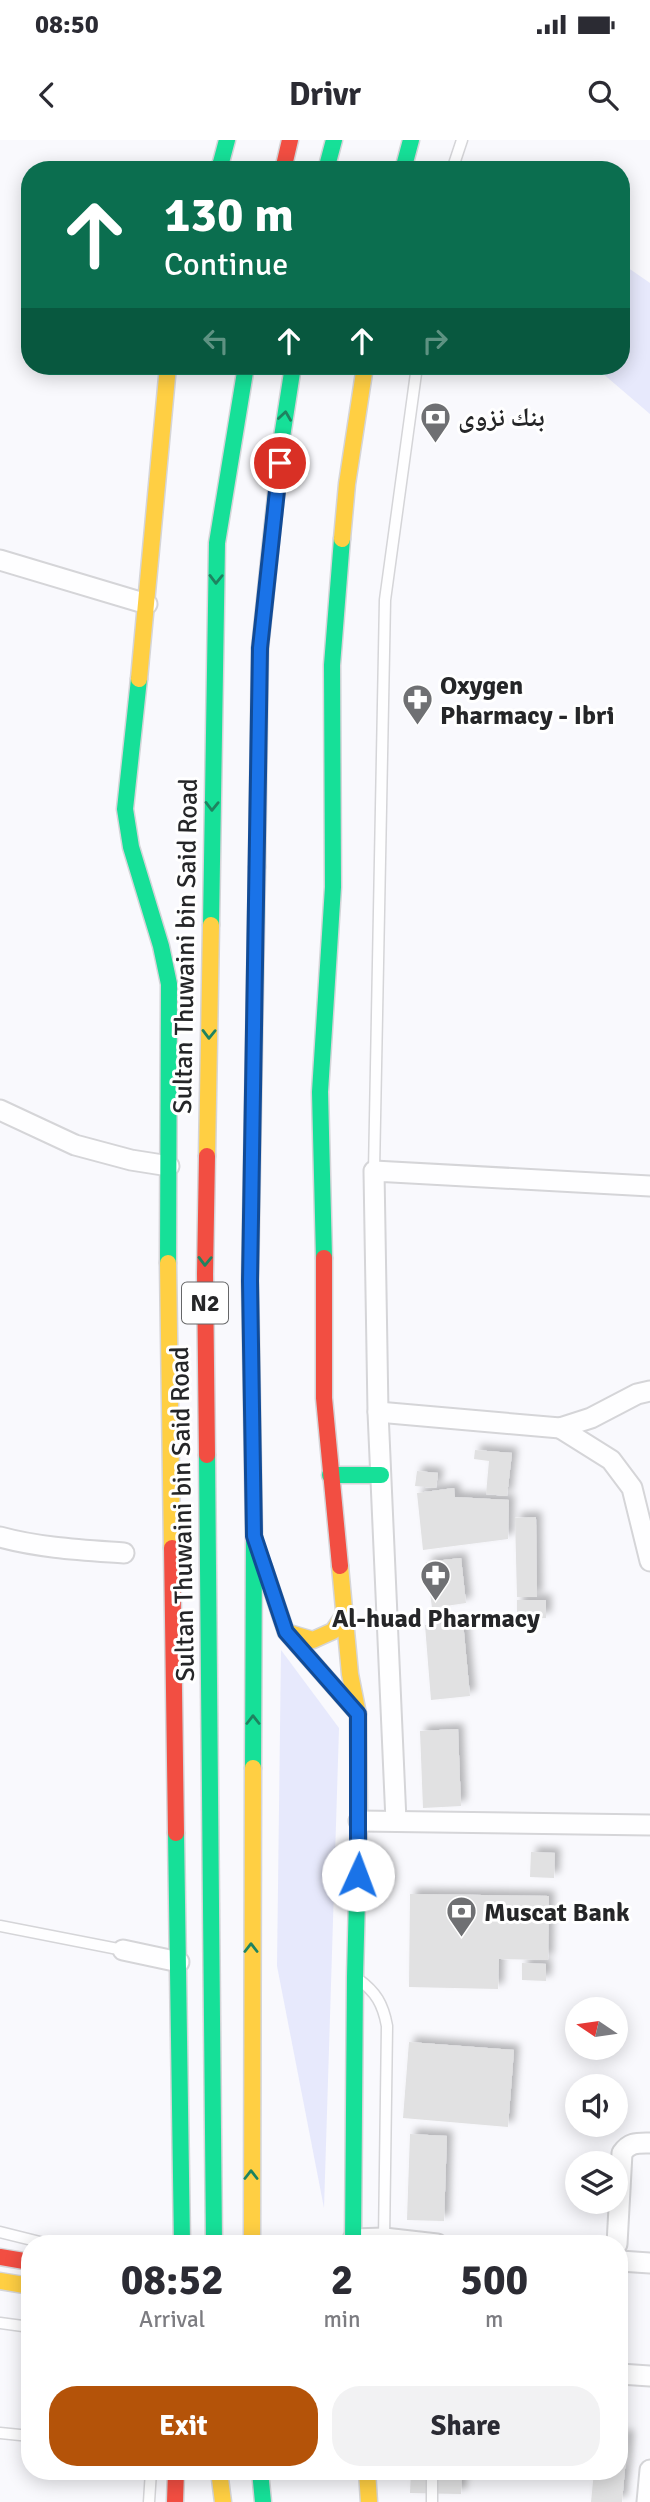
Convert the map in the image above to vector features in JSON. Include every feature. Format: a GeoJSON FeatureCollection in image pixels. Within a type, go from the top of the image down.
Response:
{"type":"FeatureCollection","features":[{"type":"Feature","properties":{"kind":"main road"},"geometry":{"type":"LineString","coordinates":[[222,161],[227,140]]}},
{"type":"Feature","properties":{"kind":"main road"},"geometry":{"type":"LineString","coordinates":[[285,161],[290,140]]}},
{"type":"Feature","properties":{"kind":"main road"},"geometry":{"type":"LineString","coordinates":[[328,161],[334,140]]}},
{"type":"Feature","properties":{"kind":"main road"},"geometry":{"type":"LineString","coordinates":[[405,161],[411,140]]}},
{"type":"Feature","properties":{"kind":"main road"},"geometry":{"type":"LineString","coordinates":[[167,375],[125,809],[131,847],[168,973],[168,1327],[182,2235]]}},
{"type":"Feature","properties":{"kind":"main road","name":"Sultan Thuwaini bin Said Road"},"geometry":{"type":"LineString","coordinates":[[214,2235],[205,1274],[216,543],[244,375]]}},
{"type":"Feature","properties":{"kind":"main road","name":"N2"},"geometry":{"type":"LineString","coordinates":[[252,2235],[254,1536],[250,1281],[260,648],[282,437],[292,375]]}},
{"type":"Feature","properties":{"kind":"main road"},"geometry":{"type":"LineString","coordinates":[[353,2235],[358,1714],[350,1674],[324,1398],[320,1092],[333,887],[332,665],[347,484],[364,375]]}},
{"type":"Feature","properties":{"kind":"main road"},"geometry":{"type":"LineString","coordinates":[[216,543],[223,410]]}},
{"type":"Feature","properties":{"kind":"main road"},"geometry":{"type":"LineString","coordinates":[[330,1475],[381,1475]]}},
{"type":"Feature","properties":{"kind":"main road"},"geometry":{"type":"LineString","coordinates":[[254,1536],[286,1632],[358,1714]]}},
{"type":"Feature","properties":{"kind":"main road"},"geometry":{"type":"LineString","coordinates":[[286,1632],[313,1640],[333,1631],[344,1615]]}},
{"type":"Feature","properties":{"kind":"main road"},"geometry":{"type":"LineString","coordinates":[[166,2235],[176,2217],[182,2194]]}},
{"type":"Feature","properties":{"kind":"main road"},"geometry":{"type":"LineString","coordinates":[[0,2257],[21,2260]]}},
{"type":"Feature","properties":{"kind":"main road"},"geometry":{"type":"LineString","coordinates":[[0,2281],[21,2284]]}},
{"type":"Feature","properties":{"kind":"main road"},"geometry":{"type":"LineString","coordinates":[[175,2502],[176,2480]]}},
{"type":"Feature","properties":{"kind":"main road"},"geometry":{"type":"LineString","coordinates":[[220,2480],[223,2502]]}},
{"type":"Feature","properties":{"kind":"main road"},"geometry":{"type":"LineString","coordinates":[[261,2480],[263,2502]]}},
{"type":"Feature","properties":{"kind":"main road"},"geometry":{"type":"LineString","coordinates":[[368,2480],[369,2502]]}},
{"type":"Feature","properties":{"kind":"street"},"geometry":{"type":"LineString","coordinates":[[0,560],[147,604]]}},
{"type":"Feature","properties":{"kind":"street"},"geometry":{"type":"LineString","coordinates":[[0,1110],[75,1145],[131,1160],[169,1166]]}},
{"type":"Feature","properties":{"kind":"street"},"geometry":{"type":"LineString","coordinates":[[396,1821],[378,1412],[374,1171],[650,1186]]}},
{"type":"Feature","properties":{"kind":"street"},"geometry":{"type":"LineString","coordinates":[[378,1412],[560,1428],[591,1418],[637,1394],[650,1391]]}},
{"type":"Feature","properties":{"kind":"street"},"geometry":{"type":"LineString","coordinates":[[560,1428],[611,1460],[632,1488],[650,1560]]}},
{"type":"Feature","properties":{"kind":"street"},"geometry":{"type":"LineString","coordinates":[[0,1537],[29,1543],[124,1553]]}},
{"type":"Feature","properties":{"kind":"street"},"geometry":{"type":"LineString","coordinates":[[359,1821],[650,1825]]}},
{"type":"Feature","properties":{"kind":"street"},"geometry":{"type":"LineString","coordinates":[[123,1950],[179,1962]]}},
{"type":"Feature","properties":{"kind":"street"},"geometry":{"type":"LineString","coordinates":[[617,2235],[622,2153],[633,2143],[650,2143]]}},
{"type":"Feature","properties":{"kind":"street"},"geometry":{"type":"LineString","coordinates":[[628,2262],[650,2263]]}},
{"type":"Feature","properties":{"kind":"street"},"geometry":{"type":"LineString","coordinates":[[628,2375],[650,2376]]}},
{"type":"Feature","properties":{"kind":"street"},"geometry":{"type":"LineString","coordinates":[[647,2502],[650,2470]]}},
{"type":"Feature","properties":{"kind":"lane"},"geometry":{"type":"LineString","coordinates":[[455,161],[462,140]]}},
{"type":"Feature","properties":{"kind":"lane"},"geometry":{"type":"LineString","coordinates":[[374,1171],[385,600],[416,375]]}},
{"type":"Feature","properties":{"kind":"lane"},"geometry":{"type":"LineString","coordinates":[[0,1926],[123,1950]]}},
{"type":"Feature","properties":{"kind":"lane"},"geometry":{"type":"LineString","coordinates":[[355,1976],[372,1989],[383,2006],[387,2026],[384,2235]]}},
{"type":"Feature","properties":{"kind":"lane"},"geometry":{"type":"LineString","coordinates":[[0,2232],[21,2237]]}},
{"type":"Feature","properties":{"kind":"lane"},"geometry":{"type":"LineString","coordinates":[[0,2323],[21,2326]]}},
{"type":"Feature","properties":{"kind":"lane"},"geometry":{"type":"LineString","coordinates":[[0,2433],[21,2435]]}},
{"type":"Feature","properties":{"kind":"lane"},"geometry":{"type":"LineString","coordinates":[[149,2502],[150,2480]]}},
{"type":"Feature","properties":{"kind":"lane"},"geometry":{"type":"LineString","coordinates":[[432,2480],[432,2502]]}},
{"type":"Feature","properties":{"kind":"shaded area"},"geometry":{"type":"Polygon","coordinates":[[[630,269],[650,283],[650,414],[604,375],[630,375],[630,269]]]}},
{"type":"Feature","properties":{"kind":"shaded area"},"geometry":{"type":"Polygon","coordinates":[[[281,1650],[339,1728],[324,2208],[277,1966],[281,1650]]]}},
{"type":"Feature","properties":{"kind":"building"},"geometry":{"type":"Polygon","coordinates":[[[475,1450],[512,1453],[507,1496],[486,1494],[489,1461],[474,1459],[475,1450]]]}},
{"type":"Feature","properties":{"kind":"building"},"geometry":{"type":"Polygon","coordinates":[[[417,1471],[438,1473],[436,1488],[415,1486],[417,1471]]]}},
{"type":"Feature","properties":{"kind":"building"},"geometry":{"type":"Polygon","coordinates":[[[454,1488],[455,1497],[509,1500],[508,1539],[423,1550],[417,1493],[454,1488]]]}},
{"type":"Feature","properties":{"kind":"building"},"geometry":{"type":"Polygon","coordinates":[[[536,1517],[537,1597],[517,1597],[515,1518],[536,1517]]]}},
{"type":"Feature","properties":{"kind":"building"},"geometry":{"type":"Polygon","coordinates":[[[461,1558],[466,1603],[432,1608],[426,1562],[461,1558]]]}},
{"type":"Feature","properties":{"kind":"building"},"geometry":{"type":"Polygon","coordinates":[[[517,1600],[546,1600],[546,1618],[517,1618],[517,1600]]]}},
{"type":"Feature","properties":{"kind":"building"},"geometry":{"type":"Polygon","coordinates":[[[463,1622],[470,1696],[431,1700],[425,1625],[463,1622]]]}},
{"type":"Feature","properties":{"kind":"building"},"geometry":{"type":"Polygon","coordinates":[[[458,1729],[461,1806],[423,1808],[420,1731],[458,1729]]]}},
{"type":"Feature","properties":{"kind":"building"},"geometry":{"type":"Polygon","coordinates":[[[531,1852],[555,1853],[554,1878],[530,1877],[531,1852]]]}},
{"type":"Feature","properties":{"kind":"building"},"geometry":{"type":"Polygon","coordinates":[[[410,1894],[549,1896],[548,1960],[499,1959],[498,1989],[409,1987],[410,1894]]]}},
{"type":"Feature","properties":{"kind":"building"},"geometry":{"type":"Polygon","coordinates":[[[522,1963],[546,1964],[546,1981],[522,1980],[522,1963]]]}},
{"type":"Feature","properties":{"kind":"building"},"geometry":{"type":"Polygon","coordinates":[[[409,2042],[514,2050],[508,2127],[403,2118],[409,2042]]]}},
{"type":"Feature","properties":{"kind":"building"},"geometry":{"type":"Polygon","coordinates":[[[410,2134],[447,2136],[444,2221],[407,2220],[410,2134]]]}},
{"type":"Feature","properties":{"kind":"building"},"geometry":{"type":"Polygon","coordinates":[[[411,2480],[462,2480],[461,2494],[410,2493],[411,2480]]]}},
{"type":"Feature","properties":{"kind":"building"},"geometry":{"type":"Polygon","coordinates":[[[593,2480],[624,2480],[622,2502],[591,2502],[593,2480]]]}},
{"type":"Feature","properties":{"kind":"traffic: fast"},"geometry":{"type":"LineString","coordinates":[[221,161],[227,140]]}},
{"type":"Feature","properties":{"kind":"traffic: fast"},"geometry":{"type":"LineString","coordinates":[[328,161],[334,140]]}},
{"type":"Feature","properties":{"kind":"traffic: fast"},"geometry":{"type":"LineString","coordinates":[[405,161],[411,140]]}},
{"type":"Feature","properties":{"kind":"traffic: fast"},"geometry":{"type":"LineString","coordinates":[[211,925],[217,543],[245,375]]}},
{"type":"Feature","properties":{"kind":"traffic: fast"},"geometry":{"type":"LineString","coordinates":[[260,648],[282,437],[292,375]]}},
{"type":"Feature","properties":{"kind":"traffic: fast"},"geometry":{"type":"LineString","coordinates":[[324,1258],[320,1092],[333,887],[332,665],[342,539]]}},
{"type":"Feature","properties":{"kind":"traffic: fast"},"geometry":{"type":"LineString","coordinates":[[139,679],[125,809],[131,847],[161,946],[169,984],[168,1263]]}},
{"type":"Feature","properties":{"kind":"traffic: fast"},"geometry":{"type":"LineString","coordinates":[[253,1768],[254,1536],[250,1281],[257,867]]}},
{"type":"Feature","properties":{"kind":"traffic: fast"},"geometry":{"type":"LineString","coordinates":[[207,1455],[214,2235]]}},
{"type":"Feature","properties":{"kind":"traffic: fast"},"geometry":{"type":"LineString","coordinates":[[330,1475],[381,1475]]}},
{"type":"Feature","properties":{"kind":"traffic: fast"},"geometry":{"type":"LineString","coordinates":[[264,1567],[286,1632],[358,1714]]}},
{"type":"Feature","properties":{"kind":"traffic: fast"},"geometry":{"type":"LineString","coordinates":[[353,2235],[359,1820]]}},
{"type":"Feature","properties":{"kind":"traffic: fast"},"geometry":{"type":"LineString","coordinates":[[176,1833],[182,2235]]}},
{"type":"Feature","properties":{"kind":"traffic: fast"},"geometry":{"type":"LineString","coordinates":[[261,2480],[263,2502]]}},
{"type":"Feature","properties":{"kind":"traffic: slow"},"geometry":{"type":"LineString","coordinates":[[139,679],[167,375]]}},
{"type":"Feature","properties":{"kind":"traffic: slow"},"geometry":{"type":"LineString","coordinates":[[342,539],[347,484],[364,375]]}},
{"type":"Feature","properties":{"kind":"traffic: slow"},"geometry":{"type":"LineString","coordinates":[[257,867],[260,648]]}},
{"type":"Feature","properties":{"kind":"traffic: slow"},"geometry":{"type":"LineString","coordinates":[[207,1156],[211,925]]}},
{"type":"Feature","properties":{"kind":"traffic: slow"},"geometry":{"type":"LineString","coordinates":[[168,1263],[172,1548]]}},
{"type":"Feature","properties":{"kind":"traffic: slow"},"geometry":{"type":"LineString","coordinates":[[340,1566],[350,1674],[358,1714],[359,1820]]}},
{"type":"Feature","properties":{"kind":"traffic: slow"},"geometry":{"type":"LineString","coordinates":[[286,1632],[313,1640],[333,1631],[344,1615]]}},
{"type":"Feature","properties":{"kind":"traffic: slow"},"geometry":{"type":"LineString","coordinates":[[252,2235],[253,1768]]}},
{"type":"Feature","properties":{"kind":"traffic: slow"},"geometry":{"type":"LineString","coordinates":[[0,2281],[21,2284]]}},
{"type":"Feature","properties":{"kind":"traffic: slow"},"geometry":{"type":"LineString","coordinates":[[220,2480],[223,2502]]}},
{"type":"Feature","properties":{"kind":"traffic: slow"},"geometry":{"type":"LineString","coordinates":[[368,2480],[369,2502]]}},
{"type":"Feature","properties":{"kind":"traffic: jam"},"geometry":{"type":"LineString","coordinates":[[285,161],[290,140]]}},
{"type":"Feature","properties":{"kind":"traffic: jam"},"geometry":{"type":"LineString","coordinates":[[207,1156],[207,1455]]}},
{"type":"Feature","properties":{"kind":"traffic: jam"},"geometry":{"type":"LineString","coordinates":[[324,1258],[324,1398],[340,1566]]}},
{"type":"Feature","properties":{"kind":"traffic: jam"},"geometry":{"type":"LineString","coordinates":[[172,1548],[176,1833]]}},
{"type":"Feature","properties":{"kind":"traffic: jam"},"geometry":{"type":"LineString","coordinates":[[0,2257],[21,2260]]}},
{"type":"Feature","properties":{"kind":"traffic: jam"},"geometry":{"type":"LineString","coordinates":[[175,2502],[176,2480]]}},
{"type":"Feature","properties":{"kind":"place","name":"بنك نزوى"},"geometry":{"type":"Point","coordinates":[435,444]}},
{"type":"Feature","properties":{"kind":"place","name":"Oxygen Pharmacy - Ibri"},"geometry":{"type":"Point","coordinates":[417,727]}},
{"type":"Feature","properties":{"kind":"place","name":"Al-huad Pharmacy"},"geometry":{"type":"Point","coordinates":[436,1602]}},
{"type":"Feature","properties":{"kind":"place","name":"Muscat Bank"},"geometry":{"type":"Point","coordinates":[461,1939]}},
{"type":"Feature","properties":{"kind":"route"},"geometry":{"type":"LineString","coordinates":[[280,463],[260,648],[250,1281],[254,1536],[286,1632],[358,1714],[358,1875]]}}]}
